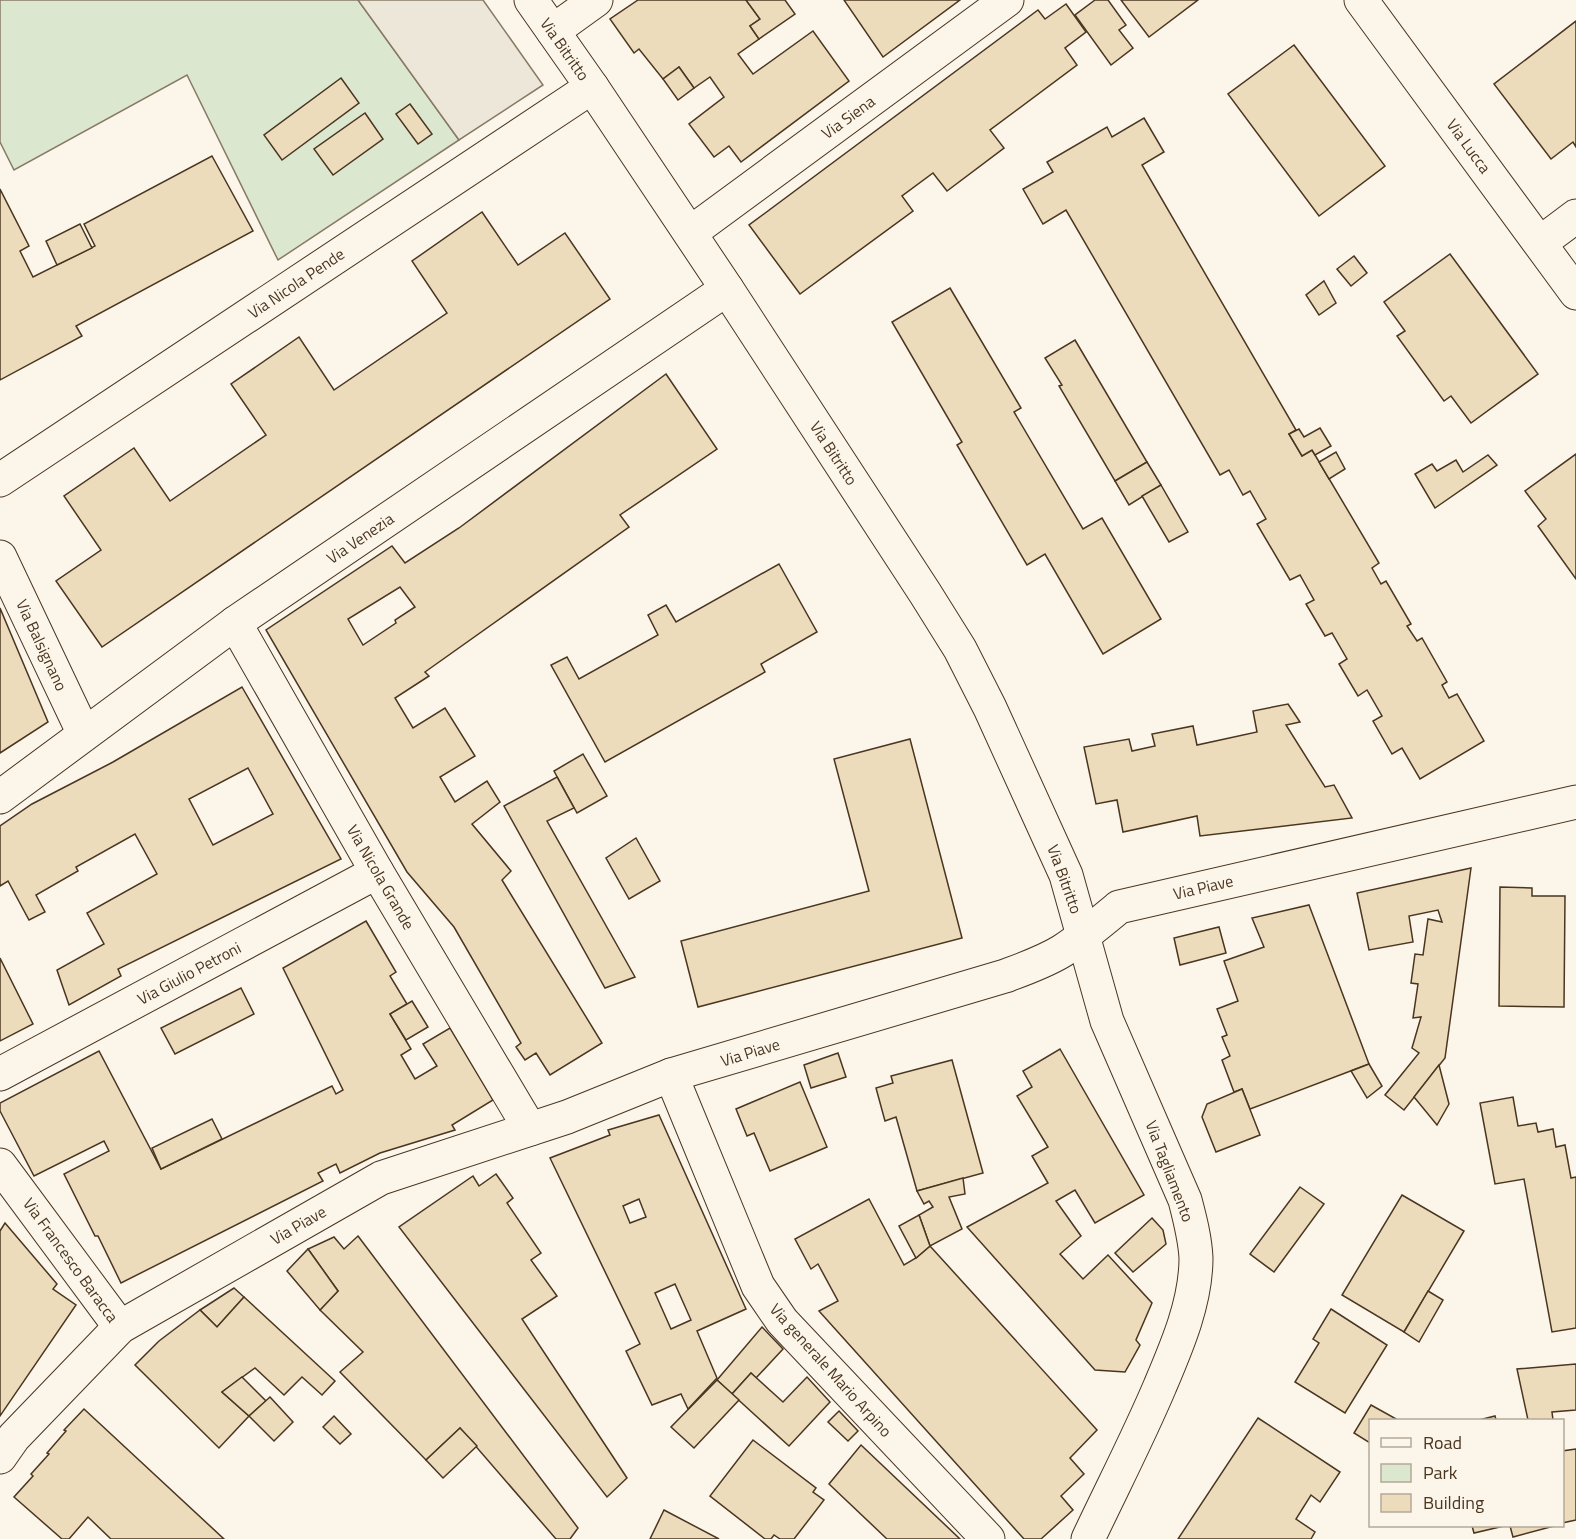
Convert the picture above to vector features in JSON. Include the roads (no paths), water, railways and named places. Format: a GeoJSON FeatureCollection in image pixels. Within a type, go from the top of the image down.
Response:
{"type":"FeatureCollection","features":[{"type":"Feature","properties":{"kind":"street","name":"Via Bitritto"},"geometry":{"type":"LineString","coordinates":[[531,0],[690,233],[960,649],[990,708],[1063,867],[1084,935]]}},
{"type":"Feature","properties":{"kind":"street"},"geometry":{"type":"LineString","coordinates":[[553,31],[596,0]]}},
{"type":"Feature","properties":{"kind":"street","name":"Via Siena"},"geometry":{"type":"LineString","coordinates":[[690,233],[1007,0]]}},
{"type":"Feature","properties":{"kind":"street","name":"Via Lucca"},"geometry":{"type":"LineString","coordinates":[[1361,0],[1576,293]]}},
{"type":"Feature","properties":{"kind":"street","name":"Via Nicola Pende"},"geometry":{"type":"LineString","coordinates":[[0,480],[592,87]]}},
{"type":"Feature","properties":{"kind":"street"},"geometry":{"type":"LineString","coordinates":[[1540,243],[1576,216]]}},
{"type":"Feature","properties":{"kind":"street","name":"Via Venezia"},"geometry":{"type":"LineString","coordinates":[[0,797],[235,623],[727,289]]}},
{"type":"Feature","properties":{"kind":"street","name":"Via Balsignano"},"geometry":{"type":"LineString","coordinates":[[0,557],[84,734]]}},
{"type":"Feature","properties":{"kind":"street","name":"Via Nicola Grande"},"geometry":{"type":"LineString","coordinates":[[235,623],[377,872],[530,1129]]}},
{"type":"Feature","properties":{"kind":"street","name":"Via Piave"},"geometry":{"type":"LineString","coordinates":[[0,1457],[14,1437],[120,1327],[381,1178],[567,1117],[671,1075],[1005,976],[1035,965],[1061,951],[1119,907],[1576,802]]}},
{"type":"Feature","properties":{"kind":"street","name":"Via Giulio Petroni"},"geometry":{"type":"LineString","coordinates":[[0,1074],[377,872]]}},
{"type":"Feature","properties":{"kind":"street","name":"Via Tagliamento"},"geometry":{"type":"LineString","coordinates":[[1084,935],[1107,1021],[1185,1200],[1192,1226],[1196,1260],[1192,1295],[1175,1350],[1149,1411],[1088,1539]]}},
{"type":"Feature","properties":{"kind":"street","name":"Via generale Mario Arpino"},"geometry":{"type":"LineString","coordinates":[[671,1075],[758,1286],[769,1303],[782,1321],[988,1539]]}},
{"type":"Feature","properties":{"kind":"street","name":"Via Francesco Baracca"},"geometry":{"type":"LineString","coordinates":[[0,1165],[120,1327]]}}]}
